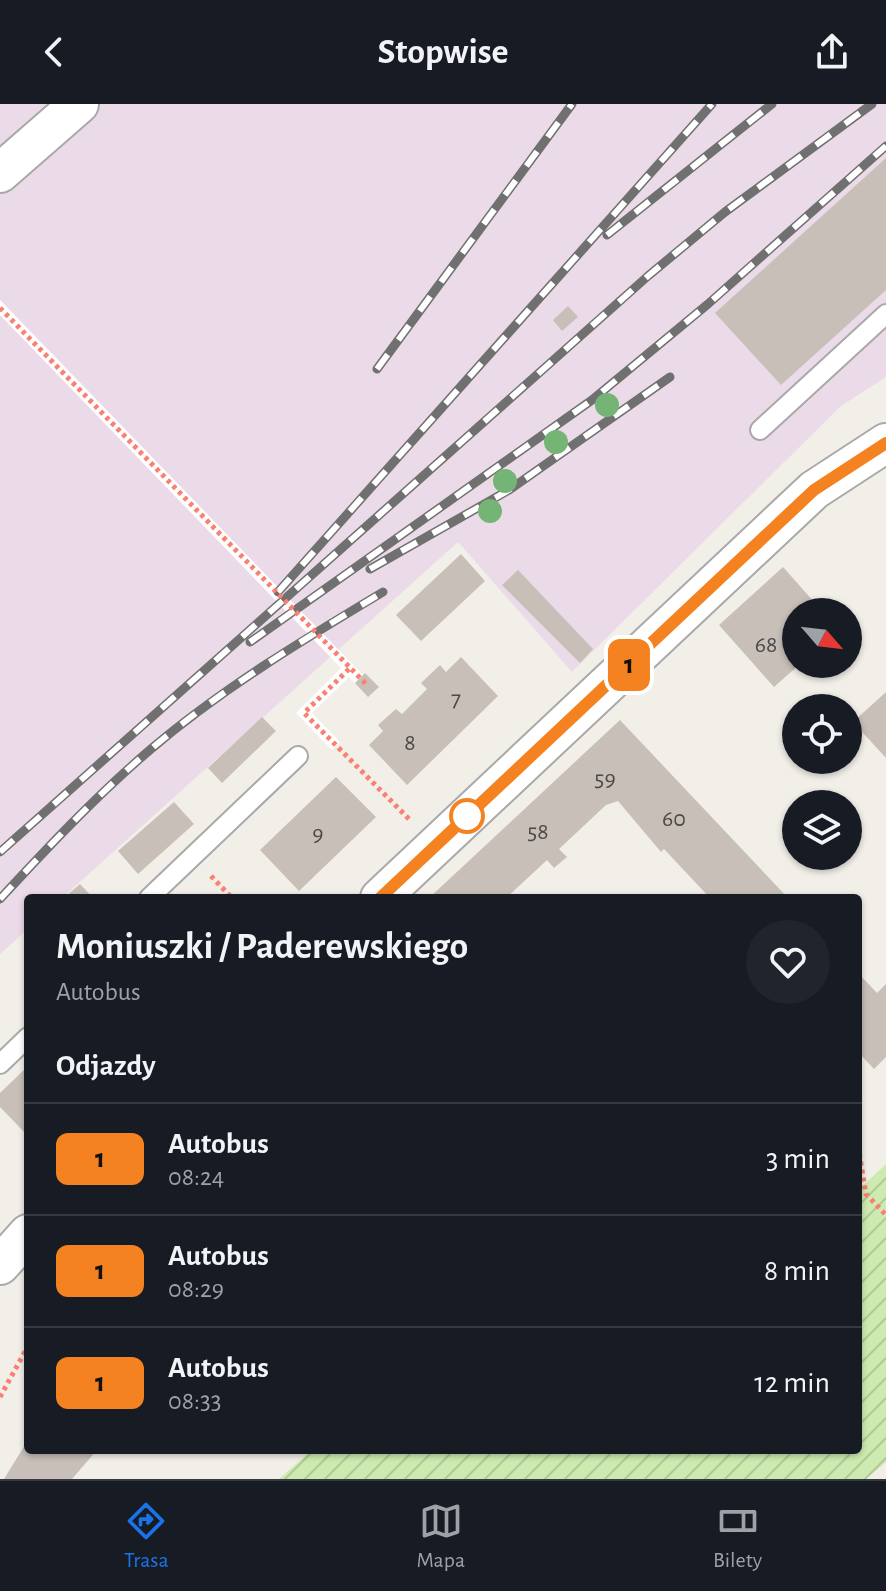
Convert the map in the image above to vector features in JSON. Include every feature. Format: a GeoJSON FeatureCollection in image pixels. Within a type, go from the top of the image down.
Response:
{"type":"FeatureCollection","features":[{"type":"Feature","properties":{"kind":"street"},"geometry":{"type":"LineString","coordinates":[[0,173],[79,104]]}},
{"type":"Feature","properties":{"kind":"street"},"geometry":{"type":"LineString","coordinates":[[384,894],[814,490],[886,443]]}},
{"type":"Feature","properties":{"kind":"street"},"geometry":{"type":"LineString","coordinates":[[0,1265],[24,1238]]}},
{"type":"Feature","properties":{"kind":"lane"},"geometry":{"type":"LineString","coordinates":[[760,430],[886,314]]}},
{"type":"Feature","properties":{"kind":"lane"},"geometry":{"type":"LineString","coordinates":[[153,894],[298,756]]}},
{"type":"Feature","properties":{"kind":"lane"},"geometry":{"type":"LineString","coordinates":[[0,1064],[24,1041]]}},
{"type":"Feature","properties":{"kind":"path"},"geometry":{"type":"LineString","coordinates":[[0,308],[367,685]]}},
{"type":"Feature","properties":{"kind":"path"},"geometry":{"type":"LineString","coordinates":[[349,669],[304,713],[419,830]]}},
{"type":"Feature","properties":{"kind":"path"},"geometry":{"type":"LineString","coordinates":[[205,870],[228,894]]}},
{"type":"Feature","properties":{"kind":"path"},"geometry":{"type":"LineString","coordinates":[[862,1170],[866,1194],[886,1215]]}},
{"type":"Feature","properties":{"kind":"path"},"geometry":{"type":"LineString","coordinates":[[0,1397],[24,1353]]}},
{"type":"Feature","properties":{"kind":"shaded area"},"geometry":{"type":"Polygon","coordinates":[[[0,104],[886,104],[886,377],[841,406],[572,672],[458,542],[66,894],[24,894],[24,933],[0,954],[0,104]]]}},
{"type":"Feature","properties":{"kind":"green space"},"geometry":{"type":"Polygon","coordinates":[[[886,1164],[886,1462],[866,1479],[279,1479],[307,1454],[862,1454],[862,1186],[886,1164]]]}},
{"type":"Feature","properties":{"kind":"pier"},"geometry":{"type":"Polygon","coordinates":[[[0,300],[363,675],[355,683],[349,677],[312,713],[340,742],[332,750],[296,713],[341,668],[0,315],[0,300]]]}},
{"type":"Feature","properties":{"kind":"building"},"geometry":{"type":"Polygon","coordinates":[[[886,158],[886,290],[781,385],[715,313],[886,158]]]}},
{"type":"Feature","properties":{"kind":"building"},"geometry":{"type":"Polygon","coordinates":[[[568,306],[578,317],[562,331],[553,320],[568,306]]]}},
{"type":"Feature","properties":{"kind":"building"},"geometry":{"type":"Polygon","coordinates":[[[461,554],[485,581],[421,641],[396,615],[461,554]]]}},
{"type":"Feature","properties":{"kind":"building"},"geometry":{"type":"Polygon","coordinates":[[[783,567],[811,598],[782,598],[784,678],[774,687],[719,625],[783,567]]]}},
{"type":"Feature","properties":{"kind":"building"},"geometry":{"type":"Polygon","coordinates":[[[518,570],[593,649],[580,663],[502,585],[518,570]]]}},
{"type":"Feature","properties":{"kind":"building"},"geometry":{"type":"Polygon","coordinates":[[[461,657],[498,696],[407,785],[369,745],[383,731],[378,725],[396,709],[402,714],[427,689],[421,683],[440,665],[446,672],[461,657]]]}},
{"type":"Feature","properties":{"kind":"building"},"geometry":{"type":"Polygon","coordinates":[[[365,673],[379,687],[368,697],[355,683],[365,673]]]}},
{"type":"Feature","properties":{"kind":"building"},"geometry":{"type":"Polygon","coordinates":[[[886,692],[886,758],[862,732],[862,714],[886,692]]]}},
{"type":"Feature","properties":{"kind":"building"},"geometry":{"type":"Polygon","coordinates":[[[262,717],[276,731],[222,783],[208,768],[262,717]]]}},
{"type":"Feature","properties":{"kind":"building"},"geometry":{"type":"Polygon","coordinates":[[[620,720],[784,894],[706,894],[664,849],[661,852],[618,801],[606,805],[559,849],[567,857],[554,868],[547,860],[510,894],[433,894],[620,720]]]}},
{"type":"Feature","properties":{"kind":"building"},"geometry":{"type":"Polygon","coordinates":[[[336,777],[376,817],[299,891],[260,850],[336,777]]]}},
{"type":"Feature","properties":{"kind":"building"},"geometry":{"type":"Polygon","coordinates":[[[174,802],[194,824],[138,874],[118,851],[174,802]]]}},
{"type":"Feature","properties":{"kind":"building"},"geometry":{"type":"Polygon","coordinates":[[[80,884],[89,894],[69,894],[80,884]]]}},
{"type":"Feature","properties":{"kind":"building"},"geometry":{"type":"Polygon","coordinates":[[[862,977],[877,993],[886,984],[886,1057],[874,1069],[862,1056],[862,977]]]}},
{"type":"Feature","properties":{"kind":"building"},"geometry":{"type":"Polygon","coordinates":[[[24,1070],[24,1132],[0,1107],[0,1093],[24,1070]]]}},
{"type":"Feature","properties":{"kind":"building"},"geometry":{"type":"Polygon","coordinates":[[[24,1446],[24,1454],[94,1454],[72,1479],[4,1479],[24,1446]]]}},
{"type":"Feature","properties":{"kind":"railway"},"geometry":{"type":"LineString","coordinates":[[377,369],[572,104]]}},
{"type":"Feature","properties":{"kind":"railway"},"geometry":{"type":"LineString","coordinates":[[278,592],[712,104]]}},
{"type":"Feature","properties":{"kind":"railway"},"geometry":{"type":"LineString","coordinates":[[607,235],[772,104]]}},
{"type":"Feature","properties":{"kind":"railway"},"geometry":{"type":"LineString","coordinates":[[0,852],[648,276],[725,212],[872,104]]}},
{"type":"Feature","properties":{"kind":"railway"},"geometry":{"type":"LineString","coordinates":[[250,642],[592,400],[708,304],[886,146]]}},
{"type":"Feature","properties":{"kind":"railway"},"geometry":{"type":"LineString","coordinates":[[370,569],[509,490],[670,377]]}},
{"type":"Feature","properties":{"kind":"railway"},"geometry":{"type":"LineString","coordinates":[[0,899],[92,803],[178,727],[264,666],[383,592]]}},
{"type":"Feature","properties":{"kind":"bus line","name":"1"},"geometry":{"type":"LineString","coordinates":[[384,894],[814,490],[886,443]]}}]}
